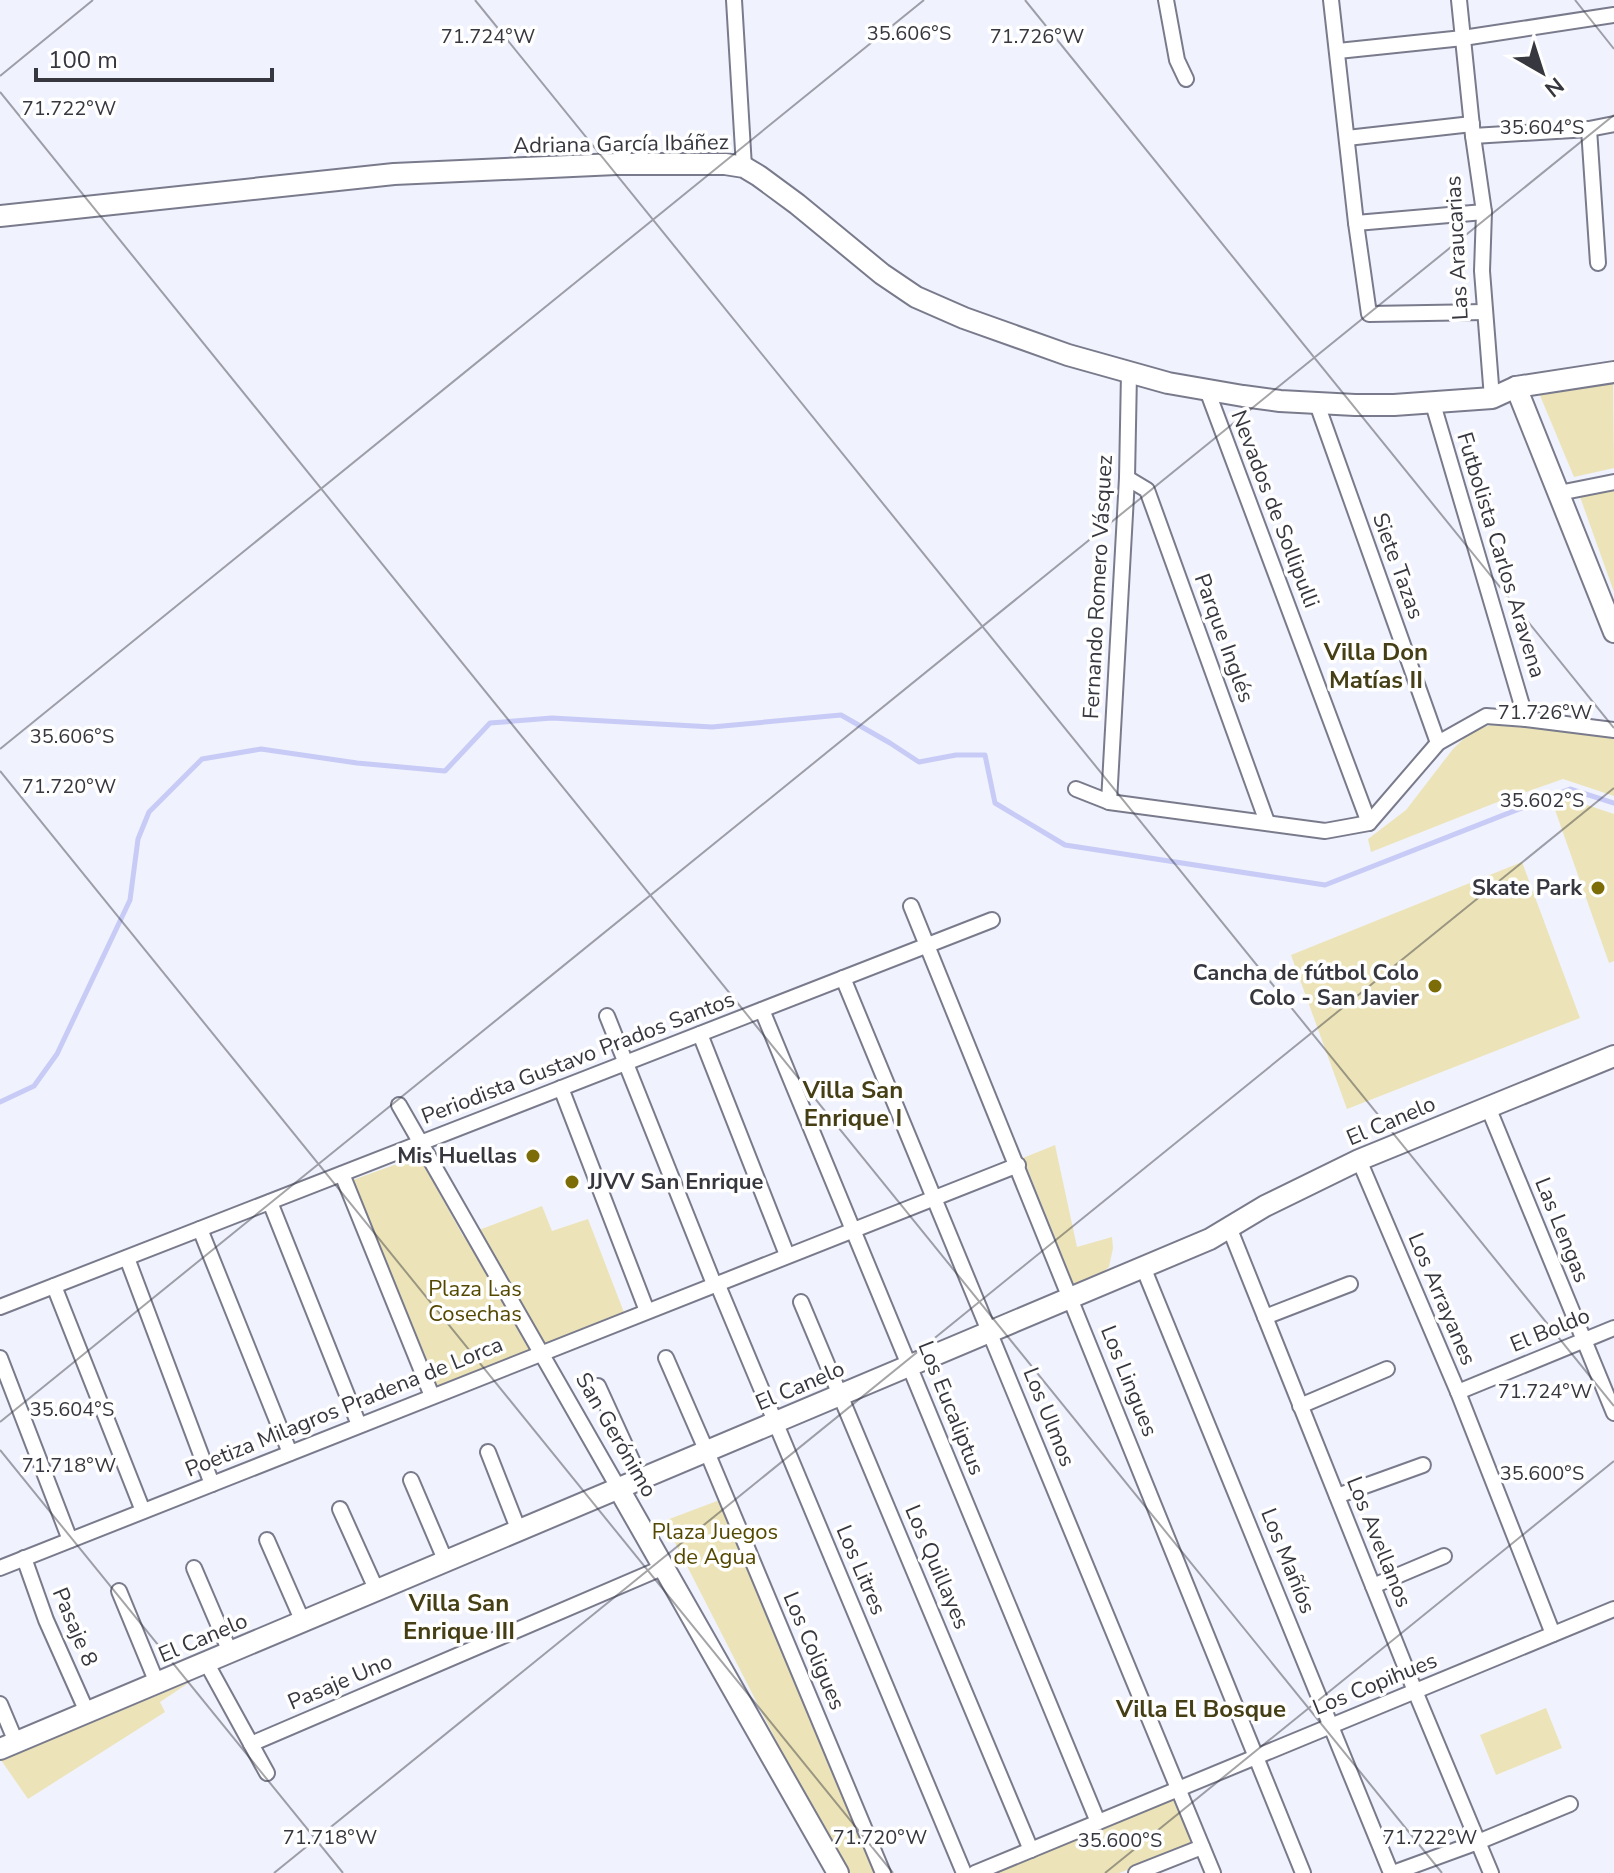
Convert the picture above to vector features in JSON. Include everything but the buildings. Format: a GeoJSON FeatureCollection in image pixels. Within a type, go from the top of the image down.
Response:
{"type":"FeatureCollection","features":[{"type":"Feature","properties":{"kind":"street"},"geometry":{"type":"LineString","coordinates":[[734,0],[744,167]]}},
{"type":"Feature","properties":{"kind":"street"},"geometry":{"type":"LineString","coordinates":[[1166,0],[1177,60],[1186,79]]}},
{"type":"Feature","properties":{"kind":"street"},"geometry":{"type":"LineString","coordinates":[[1331,0],[1369,314],[1485,312]]}},
{"type":"Feature","properties":{"kind":"street","name":"Las Araucarias"},"geometry":{"type":"LineString","coordinates":[[1459,0],[1484,212],[1482,252],[1492,398]]}},
{"type":"Feature","properties":{"kind":"street"},"geometry":{"type":"LineString","coordinates":[[1338,51],[1463,38],[1614,15]]}},
{"type":"Feature","properties":{"kind":"street"},"geometry":{"type":"LineString","coordinates":[[1347,138],[1473,130],[1589,129],[1614,124]]}},
{"type":"Feature","properties":{"kind":"street"},"geometry":{"type":"LineString","coordinates":[[1589,129],[1598,263]]}},
{"type":"Feature","properties":{"kind":"street","name":"Adriana García Ibáñez"},"geometry":{"type":"LineString","coordinates":[[0,216],[394,174],[715,163],[744,167],[759,176],[882,274],[916,297],[964,318],[1129,373],[1207,390],[1280,401],[1394,405],[1492,398],[1516,387],[1614,372]]}},
{"type":"Feature","properties":{"kind":"street"},"geometry":{"type":"LineString","coordinates":[[1356,223],[1484,212]]}},
{"type":"Feature","properties":{"kind":"street","name":"Fernando Romero Vásquez"},"geometry":{"type":"LineString","coordinates":[[1109,802],[1127,478],[1129,373]]}},
{"type":"Feature","properties":{"kind":"street"},"geometry":{"type":"LineString","coordinates":[[1516,387],[1614,632]]}},
{"type":"Feature","properties":{"kind":"street","name":"Nevados de Sollipulli"},"geometry":{"type":"LineString","coordinates":[[1207,390],[1369,823]]}},
{"type":"Feature","properties":{"kind":"street","name":"Siete Tazas"},"geometry":{"type":"LineString","coordinates":[[1317,404],[1438,743]]}},
{"type":"Feature","properties":{"kind":"street","name":"Futbolista Carlos Aravena"},"geometry":{"type":"LineString","coordinates":[[1433,404],[1526,719]]}},
{"type":"Feature","properties":{"kind":"street","name":"Parque Inglés"},"geometry":{"type":"LineString","coordinates":[[1127,478],[1147,490],[1267,822]]}},
{"type":"Feature","properties":{"kind":"street"},"geometry":{"type":"LineString","coordinates":[[1559,493],[1614,482]]}},
{"type":"Feature","properties":{"kind":"street"},"geometry":{"type":"LineString","coordinates":[[1076,789],[1109,802],[1325,831],[1369,823],[1438,743],[1486,716],[1614,730]]}},
{"type":"Feature","properties":{"kind":"street","name":"Los Lingues"},"geometry":{"type":"LineString","coordinates":[[911,906],[1303,1873]]}},
{"type":"Feature","properties":{"kind":"street","name":"Periodista Gustavo Prados Santos"},"geometry":{"type":"LineString","coordinates":[[0,1307],[992,920]]}},
{"type":"Feature","properties":{"kind":"street","name":"Los Ulmos"},"geometry":{"type":"LineString","coordinates":[[843,978],[1213,1873]]}},
{"type":"Feature","properties":{"kind":"street","name":"Los Eucaliptus"},"geometry":{"type":"LineString","coordinates":[[762,1010],[1098,1822]]}},
{"type":"Feature","properties":{"kind":"street","name":"Los Litres"},"geometry":{"type":"LineString","coordinates":[[607,1016],[716,1284],[964,1873]]}},
{"type":"Feature","properties":{"kind":"street"},"geometry":{"type":"LineString","coordinates":[[700,1034],[787,1255]]}},
{"type":"Feature","properties":{"kind":"street","name":"El Canelo"},"geometry":{"type":"LineString","coordinates":[[8,1746],[1210,1239],[1265,1206],[1359,1160],[1614,1056]]}},
{"type":"Feature","properties":{"kind":"street"},"geometry":{"type":"LineString","coordinates":[[561,1088],[647,1311]]}},
{"type":"Feature","properties":{"kind":"street","name":"San Gerónimo"},"geometry":{"type":"LineString","coordinates":[[399,1105],[838,1873]]}},
{"type":"Feature","properties":{"kind":"street","name":"Las Lengas"},"geometry":{"type":"LineString","coordinates":[[1488,1107],[1614,1413]]}},
{"type":"Feature","properties":{"kind":"street","name":"Los Arrayanes"},"geometry":{"type":"LineString","coordinates":[[1359,1160],[1458,1392],[1553,1634]]}},
{"type":"Feature","properties":{"kind":"street","name":"Poetiza Milagros Pradena de Lorca"},"geometry":{"type":"LineString","coordinates":[[0,1568],[1018,1165]]}},
{"type":"Feature","properties":{"kind":"street"},"geometry":{"type":"LineString","coordinates":[[342,1174],[432,1396]]}},
{"type":"Feature","properties":{"kind":"street"},"geometry":{"type":"LineString","coordinates":[[270,1202],[359,1425]]}},
{"type":"Feature","properties":{"kind":"street","name":"Los Avellanos"},"geometry":{"type":"LineString","coordinates":[[1229,1227],[1491,1873]]}},
{"type":"Feature","properties":{"kind":"street"},"geometry":{"type":"LineString","coordinates":[[200,1229],[290,1453]]}},
{"type":"Feature","properties":{"kind":"street"},"geometry":{"type":"LineString","coordinates":[[127,1258],[212,1484]]}},
{"type":"Feature","properties":{"kind":"street","name":"Los Mañíos"},"geometry":{"type":"LineString","coordinates":[[1143,1267],[1392,1873]]}},
{"type":"Feature","properties":{"kind":"street"},"geometry":{"type":"LineString","coordinates":[[1265,1317],[1350,1284]]}},
{"type":"Feature","properties":{"kind":"street"},"geometry":{"type":"LineString","coordinates":[[54,1286],[143,1511]]}},
{"type":"Feature","properties":{"kind":"street","name":"Los Quillayes"},"geometry":{"type":"LineString","coordinates":[[801,1302],[1031,1850]]}},
{"type":"Feature","properties":{"kind":"street","name":"El Boldo"},"geometry":{"type":"LineString","coordinates":[[1458,1392],[1614,1328]]}},
{"type":"Feature","properties":{"kind":"street"},"geometry":{"type":"LineString","coordinates":[[0,1358],[70,1540]]}},
{"type":"Feature","properties":{"kind":"street","name":"Los Coligues"},"geometry":{"type":"LineString","coordinates":[[666,1358],[883,1873]]}},
{"type":"Feature","properties":{"kind":"street"},"geometry":{"type":"LineString","coordinates":[[1300,1406],[1387,1369]]}},
{"type":"Feature","properties":{"kind":"street"},"geometry":{"type":"LineString","coordinates":[[598,1386],[641,1480]]}},
{"type":"Feature","properties":{"kind":"street"},"geometry":{"type":"LineString","coordinates":[[488,1452],[519,1531]]}},
{"type":"Feature","properties":{"kind":"street"},"geometry":{"type":"LineString","coordinates":[[1337,1496],[1423,1465]]}},
{"type":"Feature","properties":{"kind":"street"},"geometry":{"type":"LineString","coordinates":[[411,1480],[446,1562]]}},
{"type":"Feature","properties":{"kind":"street"},"geometry":{"type":"LineString","coordinates":[[340,1509],[377,1591]]}},
{"type":"Feature","properties":{"kind":"street"},"geometry":{"type":"LineString","coordinates":[[267,1540],[303,1622]]}},
{"type":"Feature","properties":{"kind":"street"},"geometry":{"type":"LineString","coordinates":[[1373,1586],[1444,1556]]}},
{"type":"Feature","properties":{"kind":"street","name":"Pasaje 8"},"geometry":{"type":"LineString","coordinates":[[24,1558],[46,1620],[87,1712]]}},
{"type":"Feature","properties":{"kind":"street","name":"Pasaje Uno"},"geometry":{"type":"LineString","coordinates":[[251,1744],[664,1567]]}},
{"type":"Feature","properties":{"kind":"street"},"geometry":{"type":"LineString","coordinates":[[194,1568],[230,1652]]}},
{"type":"Feature","properties":{"kind":"street"},"geometry":{"type":"LineString","coordinates":[[119,1591],[157,1683]]}},
{"type":"Feature","properties":{"kind":"street","name":"Los Copihues"},"geometry":{"type":"LineString","coordinates":[[975,1873],[1614,1609]]}},
{"type":"Feature","properties":{"kind":"street"},"geometry":{"type":"LineString","coordinates":[[206,1662],[267,1773]]}},
{"type":"Feature","properties":{"kind":"street"},"geometry":{"type":"LineString","coordinates":[[0,1704],[8,1746]]}},
{"type":"Feature","properties":{"kind":"street"},"geometry":{"type":"LineString","coordinates":[[1392,1873],[1570,1804]]}},
{"type":"Feature","properties":{"kind":"street"},"geometry":{"type":"LineString","coordinates":[[1136,1873],[1202,1847]]}},
{"type":"Feature","properties":{"kind":"green space"},"geometry":{"type":"Polygon","coordinates":[[[1613,379],[1614,468],[1574,477],[1539,393],[1613,379]]]}},
{"type":"Feature","properties":{"kind":"green space"},"geometry":{"type":"Polygon","coordinates":[[[1614,487],[1614,592],[1579,494],[1614,487]]]}},
{"type":"Feature","properties":{"kind":"green space"},"geometry":{"type":"Polygon","coordinates":[[[1491,725],[1614,735],[1614,796],[1563,779],[1371,852],[1368,839],[1406,810],[1453,749],[1472,731],[1491,725]]]}},
{"type":"Feature","properties":{"kind":"green space","name":"Skate Park"},"geometry":{"type":"Polygon","coordinates":[[[1569,799],[1614,814],[1614,961],[1609,963],[1554,807],[1569,799]]]}},
{"type":"Feature","properties":{"kind":"green space","name":"Cancha de fútbol Colo Colo - San Javier"},"geometry":{"type":"Polygon","coordinates":[[[1522,862],[1580,1018],[1347,1109],[1291,955],[1522,862]]]}},
{"type":"Feature","properties":{"kind":"green space"},"geometry":{"type":"Polygon","coordinates":[[[1055,1145],[1077,1247],[1112,1237],[1109,1267],[1074,1285],[1023,1158],[1055,1145]]]}},
{"type":"Feature","properties":{"kind":"green space","name":"Plaza Las Cosechas"},"geometry":{"type":"Polygon","coordinates":[[[419,1156],[463,1236],[542,1206],[552,1231],[588,1219],[625,1315],[435,1387],[350,1181],[419,1156]]]}},
{"type":"Feature","properties":{"kind":"green space","name":"Plaza Juegos de Agua"},"geometry":{"type":"Polygon","coordinates":[[[733,1495],[886,1873],[844,1873],[664,1521],[733,1495]]]}},
{"type":"Feature","properties":{"kind":"green space"},"geometry":{"type":"Polygon","coordinates":[[[190,1682],[160,1702],[165,1712],[28,1799],[1,1760],[190,1682]]]}},
{"type":"Feature","properties":{"kind":"green space"},"geometry":{"type":"Polygon","coordinates":[[[1546,1708],[1562,1748],[1496,1775],[1480,1735],[1546,1708]]]}},
{"type":"Feature","properties":{"kind":"green space"},"geometry":{"type":"Polygon","coordinates":[[[1188,1790],[1206,1841],[1119,1873],[995,1873],[1188,1790]]]}},
{"type":"Feature","properties":{"kind":"waterway"},"geometry":{"type":"LineString","coordinates":[[0,1102],[34,1086],[57,1054],[130,900],[138,839],[149,812],[202,759],[261,749],[357,763],[445,771],[490,723],[552,718],[712,727],[841,715],[919,762],[956,755],[985,755],[995,803],[1065,845],[1325,885],[1570,789],[1614,803]]}},
{"type":"Feature","properties":{"kind":"place","name":"Skate Park"},"geometry":{"type":"Point","coordinates":[1598,888]}},
{"type":"Feature","properties":{"kind":"place","name":"Cancha de fútbol Colo Colo - San Javier"},"geometry":{"type":"Point","coordinates":[1435,986]}},
{"type":"Feature","properties":{"kind":"place","name":"Mis Huellas"},"geometry":{"type":"Point","coordinates":[533,1156]}},
{"type":"Feature","properties":{"kind":"place","name":"JJVV San Enrique"},"geometry":{"type":"Point","coordinates":[572,1182]}},
{"type":"Feature","properties":{"kind":"district","name":"Villa Don Matías II"},"geometry":{"type":"Point","coordinates":[1376,666]}},
{"type":"Feature","properties":{"kind":"district","name":"Villa San Enrique I"},"geometry":{"type":"Point","coordinates":[853,1104]}},
{"type":"Feature","properties":{"kind":"district","name":"Villa San Enrique III"},"geometry":{"type":"Point","coordinates":[459,1617]}},
{"type":"Feature","properties":{"kind":"district","name":"Villa El Bosque"},"geometry":{"type":"Point","coordinates":[1201,1709]}}]}
